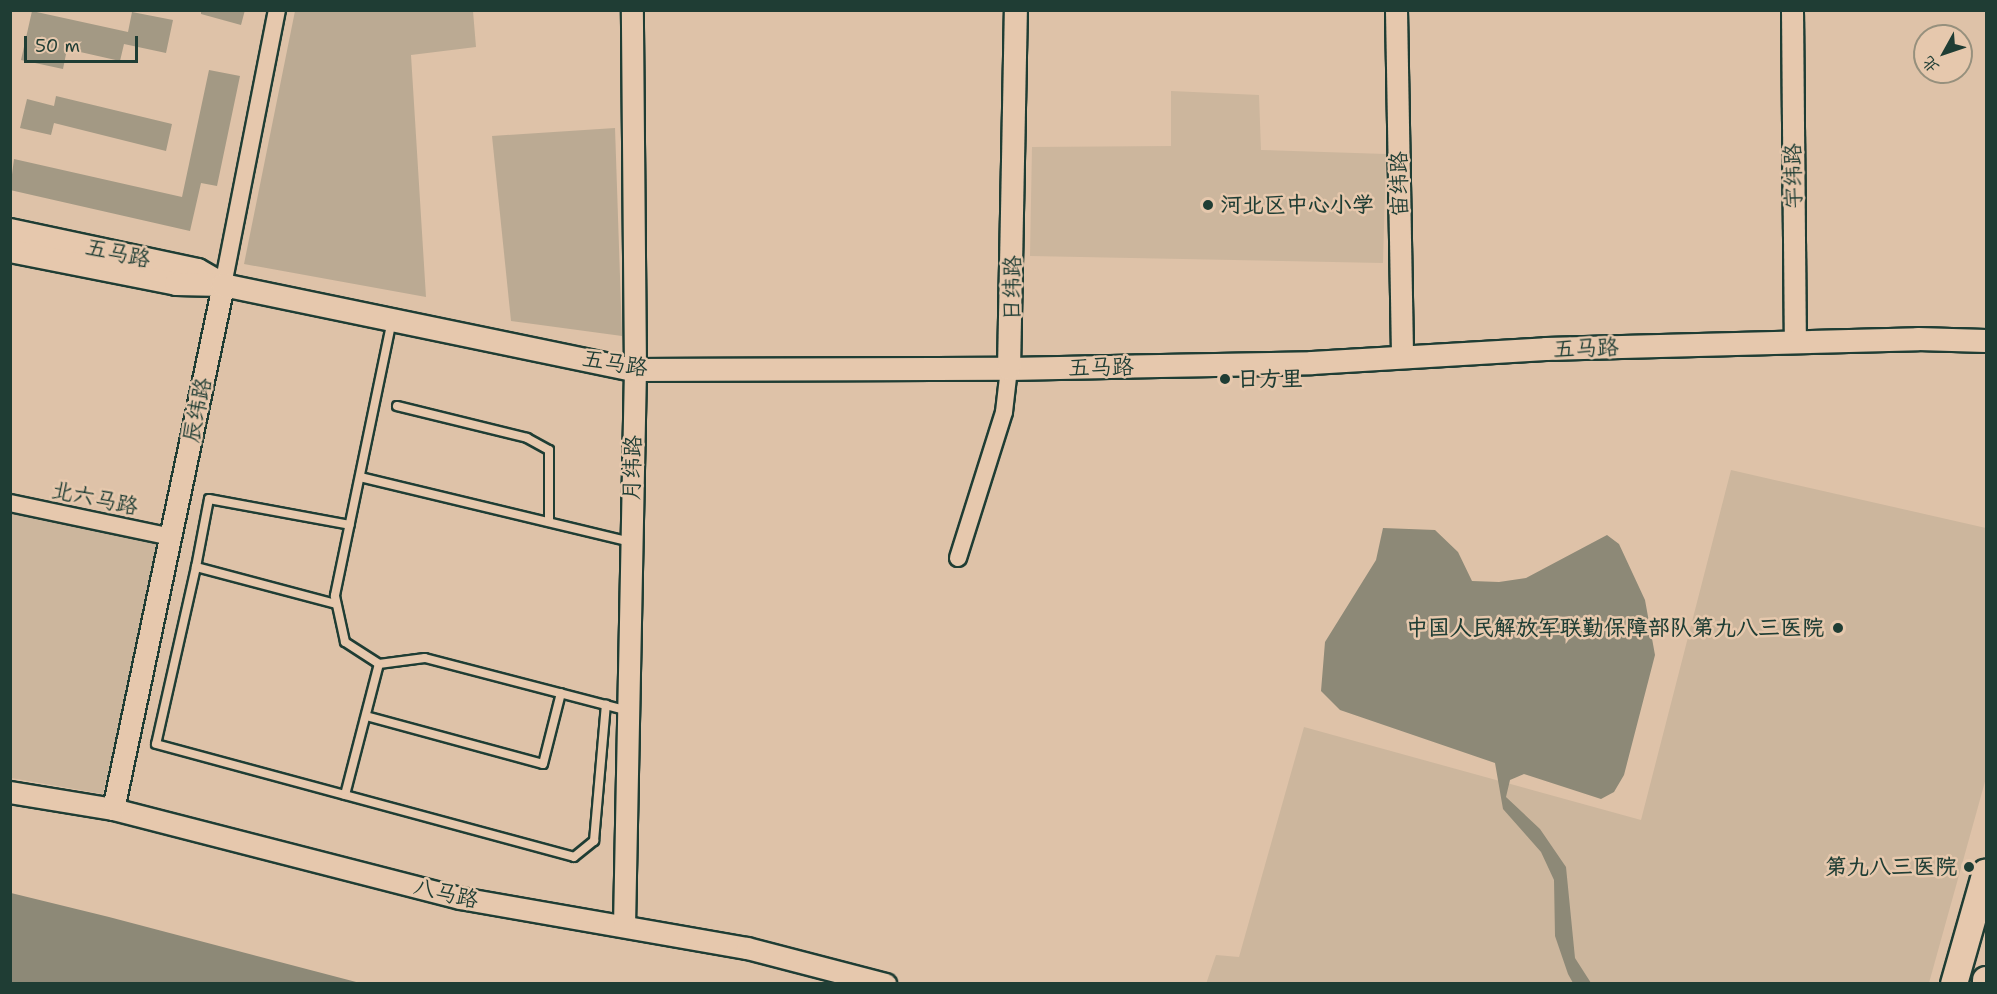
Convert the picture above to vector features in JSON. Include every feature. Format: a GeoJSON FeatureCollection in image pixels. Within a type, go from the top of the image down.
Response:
{"type":"FeatureCollection","features":[{"type":"Feature","properties":{"kind":"main road","name":"日纬路"},"geometry":{"type":"LineString","coordinates":[[1010,369],[1016,10]]}},
{"type":"Feature","properties":{"kind":"main road","name":"五马路"},"geometry":{"type":"LineString","coordinates":[[10,230],[198,270],[223,285]]}},
{"type":"Feature","properties":{"kind":"main road","name":"五马路"},"geometry":{"type":"LineString","coordinates":[[10,251],[176,284],[223,285],[392,317],[635,370],[1010,369],[1795,342],[1986,341]]}},
{"type":"Feature","properties":{"kind":"main road"},"geometry":{"type":"LineString","coordinates":[[1954,984],[1986,872]]}},
{"type":"Feature","properties":{"kind":"street","name":"辰纬路"},"geometry":{"type":"LineString","coordinates":[[113,809],[223,285],[277,10]]}},
{"type":"Feature","properties":{"kind":"street","name":"月纬路"},"geometry":{"type":"LineString","coordinates":[[624,926],[616,707],[630,542],[635,370],[632,10]]}},
{"type":"Feature","properties":{"kind":"street","name":"宙纬路"},"geometry":{"type":"LineString","coordinates":[[1396,10],[1402,357]]}},
{"type":"Feature","properties":{"kind":"street","name":"宇纬路"},"geometry":{"type":"LineString","coordinates":[[1792,10],[1795,342]]}},
{"type":"Feature","properties":{"kind":"street","name":"日纬路"},"geometry":{"type":"LineString","coordinates":[[958,558],[1004,412],[1010,369]]}},
{"type":"Feature","properties":{"kind":"street","name":"北六马路"},"geometry":{"type":"LineString","coordinates":[[10,503],[171,537]]}},
{"type":"Feature","properties":{"kind":"street","name":"八马路"},"geometry":{"type":"LineString","coordinates":[[10,792],[113,809],[460,898],[747,948],[885,984]]}},
{"type":"Feature","properties":{"kind":"lane"},"geometry":{"type":"LineString","coordinates":[[350,525],[209,499],[156,744],[574,857],[594,841],[616,707],[425,658],[380,664],[345,642],[336,603],[392,317]]}},
{"type":"Feature","properties":{"kind":"lane"},"geometry":{"type":"LineString","coordinates":[[397,406],[527,438],[549,450],[549,522]]}},
{"type":"Feature","properties":{"kind":"lane"},"geometry":{"type":"LineString","coordinates":[[360,477],[630,542]]}},
{"type":"Feature","properties":{"kind":"lane"},"geometry":{"type":"LineString","coordinates":[[196,567],[336,603]]}},
{"type":"Feature","properties":{"kind":"lane"},"geometry":{"type":"LineString","coordinates":[[345,795],[380,664]]}},
{"type":"Feature","properties":{"kind":"lane"},"geometry":{"type":"LineString","coordinates":[[366,716],[543,764],[561,693]]}},
{"type":"Feature","properties":{"kind":"shaded area"},"geometry":{"type":"Polygon","coordinates":[[[295,11],[473,11],[476,47],[411,55],[426,297],[244,264],[295,11]]]}},
{"type":"Feature","properties":{"kind":"shaded area","name":"河北区中心小学"},"geometry":{"type":"Polygon","coordinates":[[[1171,91],[1259,95],[1261,150],[1386,154],[1383,263],[1030,256],[1032,147],[1171,146],[1171,91]]]}},
{"type":"Feature","properties":{"kind":"shaded area"},"geometry":{"type":"Polygon","coordinates":[[[615,128],[622,336],[511,321],[492,136],[615,128]]]}},
{"type":"Feature","properties":{"kind":"shaded area","name":"中国人民解放军联勤保障部队第九八三医院"},"geometry":{"type":"Polygon","coordinates":[[[1731,470],[1986,528],[1986,778],[1929,983],[1206,984],[1216,955],[1239,957],[1304,727],[1641,820],[1731,470]]]}},
{"type":"Feature","properties":{"kind":"shaded area"},"geometry":{"type":"Polygon","coordinates":[[[10,495],[163,528],[103,794],[11,778],[10,495]]]}},
{"type":"Feature","properties":{"kind":"shaded area"},"geometry":{"type":"Polygon","coordinates":[[[1383,528],[1435,530],[1458,552],[1472,581],[1499,582],[1526,578],[1607,535],[1619,544],[1645,600],[1655,655],[1624,775],[1614,792],[1601,799],[1524,774],[1510,780],[1506,797],[1540,829],[1566,867],[1575,958],[1591,983],[1573,983],[1568,974],[1555,936],[1554,880],[1541,852],[1503,809],[1495,763],[1340,710],[1321,691],[1325,642],[1376,560],[1383,528]]]}},
{"type":"Feature","properties":{"kind":"shaded area"},"geometry":{"type":"Polygon","coordinates":[[[11,893],[109,917],[360,983],[11,983],[11,893]]]}},
{"type":"Feature","properties":{"kind":"building"},"geometry":{"type":"Polygon","coordinates":[[[201,10],[245,10],[241,25],[201,14],[201,10]]]}},
{"type":"Feature","properties":{"kind":"building"},"geometry":{"type":"Polygon","coordinates":[[[32,11],[128,32],[132,12],[173,20],[166,53],[124,44],[120,61],[67,49],[63,69],[21,60],[32,11]]]}},
{"type":"Feature","properties":{"kind":"building"},"geometry":{"type":"Polygon","coordinates":[[[209,70],[240,76],[217,186],[201,183],[190,231],[10,190],[14,159],[182,197],[209,70]]]}},
{"type":"Feature","properties":{"kind":"building"},"geometry":{"type":"Polygon","coordinates":[[[56,96],[172,124],[166,151],[54,123],[51,135],[20,128],[27,99],[54,106],[56,96]]]}},
{"type":"Feature","properties":{"kind":"place","name":"河北区中心小学"},"geometry":{"type":"Point","coordinates":[1208,205]}},
{"type":"Feature","properties":{"kind":"place","name":"日方里"},"geometry":{"type":"Point","coordinates":[1225,379]}},
{"type":"Feature","properties":{"kind":"place","name":"中国人民解放军联勤保障部队第九八三医院"},"geometry":{"type":"Point","coordinates":[1838,628]}},
{"type":"Feature","properties":{"kind":"place","name":"第九八三医院"},"geometry":{"type":"Point","coordinates":[1969,867]}}]}
